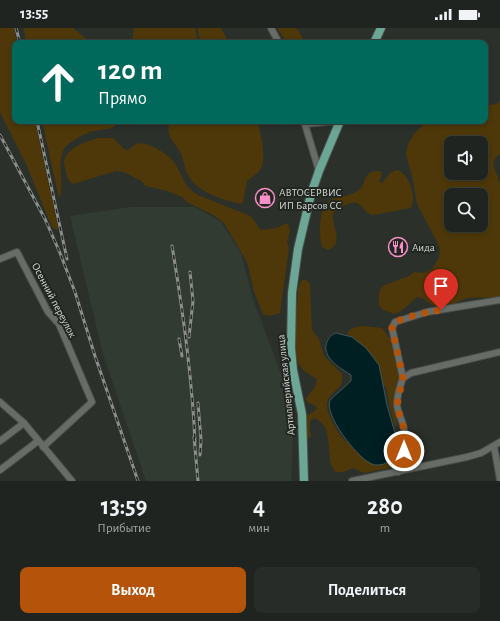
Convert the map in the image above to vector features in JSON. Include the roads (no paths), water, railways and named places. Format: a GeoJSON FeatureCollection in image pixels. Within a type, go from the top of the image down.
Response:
{"type":"FeatureCollection","features":[{"type":"Feature","properties":{"kind":"main road"},"geometry":{"type":"LineString","coordinates":[[375,40],[381,28]]}},
{"type":"Feature","properties":{"kind":"main road","name":"Артиллерийская улица"},"geometry":{"type":"LineString","coordinates":[[304,481],[302,414],[293,370],[291,348],[291,315],[294,274],[303,222],[319,171],[339,124]]}},
{"type":"Feature","properties":{"kind":"street"},"geometry":{"type":"LineString","coordinates":[[271,28],[277,40]]}},
{"type":"Feature","properties":{"kind":"street"},"geometry":{"type":"LineString","coordinates":[[306,124],[319,171]]}},
{"type":"Feature","properties":{"kind":"street","name":"Осенний переулок"},"geometry":{"type":"LineString","coordinates":[[0,259],[17,252],[48,312],[58,324],[92,402],[43,447]]}},
{"type":"Feature","properties":{"kind":"street"},"geometry":{"type":"LineString","coordinates":[[398,472],[403,460],[404,451],[404,428],[397,405],[403,378],[392,325],[398,320],[427,312],[500,300]]}},
{"type":"Feature","properties":{"kind":"street"},"geometry":{"type":"LineString","coordinates":[[403,378],[411,373],[500,352]]}},
{"type":"Feature","properties":{"kind":"street"},"geometry":{"type":"LineString","coordinates":[[0,402],[24,423],[72,481]]}},
{"type":"Feature","properties":{"kind":"street"},"geometry":{"type":"LineString","coordinates":[[0,441],[24,423]]}},
{"type":"Feature","properties":{"kind":"street"},"geometry":{"type":"LineString","coordinates":[[0,470],[38,441]]}},
{"type":"Feature","properties":{"kind":"street"},"geometry":{"type":"LineString","coordinates":[[352,481],[467,457],[481,453],[500,442]]}},
{"type":"Feature","properties":{"kind":"street"},"geometry":{"type":"LineString","coordinates":[[494,446],[500,480]]}},
{"type":"Feature","properties":{"kind":"water"},"geometry":{"type":"Polygon","coordinates":[[[336,333],[352,337],[366,348],[379,365],[387,405],[397,440],[392,457],[384,464],[374,465],[364,459],[357,452],[336,425],[329,407],[330,400],[351,381],[351,375],[333,362],[327,352],[326,347],[328,340],[330,336],[336,333]]]}},
{"type":"Feature","properties":{"kind":"railway"},"geometry":{"type":"LineString","coordinates":[[16,28],[19,40]]}},
{"type":"Feature","properties":{"kind":"railway"},"geometry":{"type":"LineString","coordinates":[[38,124],[67,259]]}},
{"type":"Feature","properties":{"kind":"railway"},"geometry":{"type":"LineString","coordinates":[[0,135],[45,219],[60,253],[75,292],[95,356],[138,481]]}},
{"type":"Feature","properties":{"kind":"railway"},"geometry":{"type":"LineString","coordinates":[[172,246],[180,295],[192,393],[195,442]]}},
{"type":"Feature","properties":{"kind":"railway"},"geometry":{"type":"LineString","coordinates":[[189,337],[193,301],[190,272]]}},
{"type":"Feature","properties":{"kind":"railway"},"geometry":{"type":"LineString","coordinates":[[179,339],[182,356]]}},
{"type":"Feature","properties":{"kind":"railway"},"geometry":{"type":"LineString","coordinates":[[198,403],[201,440],[200,455]]}},
{"type":"Feature","properties":{"kind":"railway"},"geometry":{"type":"LineString","coordinates":[[194,437],[198,481]]}},
{"type":"Feature","properties":{"kind":"place","name":"АВТОСЕРВИС ИП Барсов СС"},"geometry":{"type":"Point","coordinates":[265,198]}},
{"type":"Feature","properties":{"kind":"place","name":"Аида"},"geometry":{"type":"Point","coordinates":[398,247]}}]}
